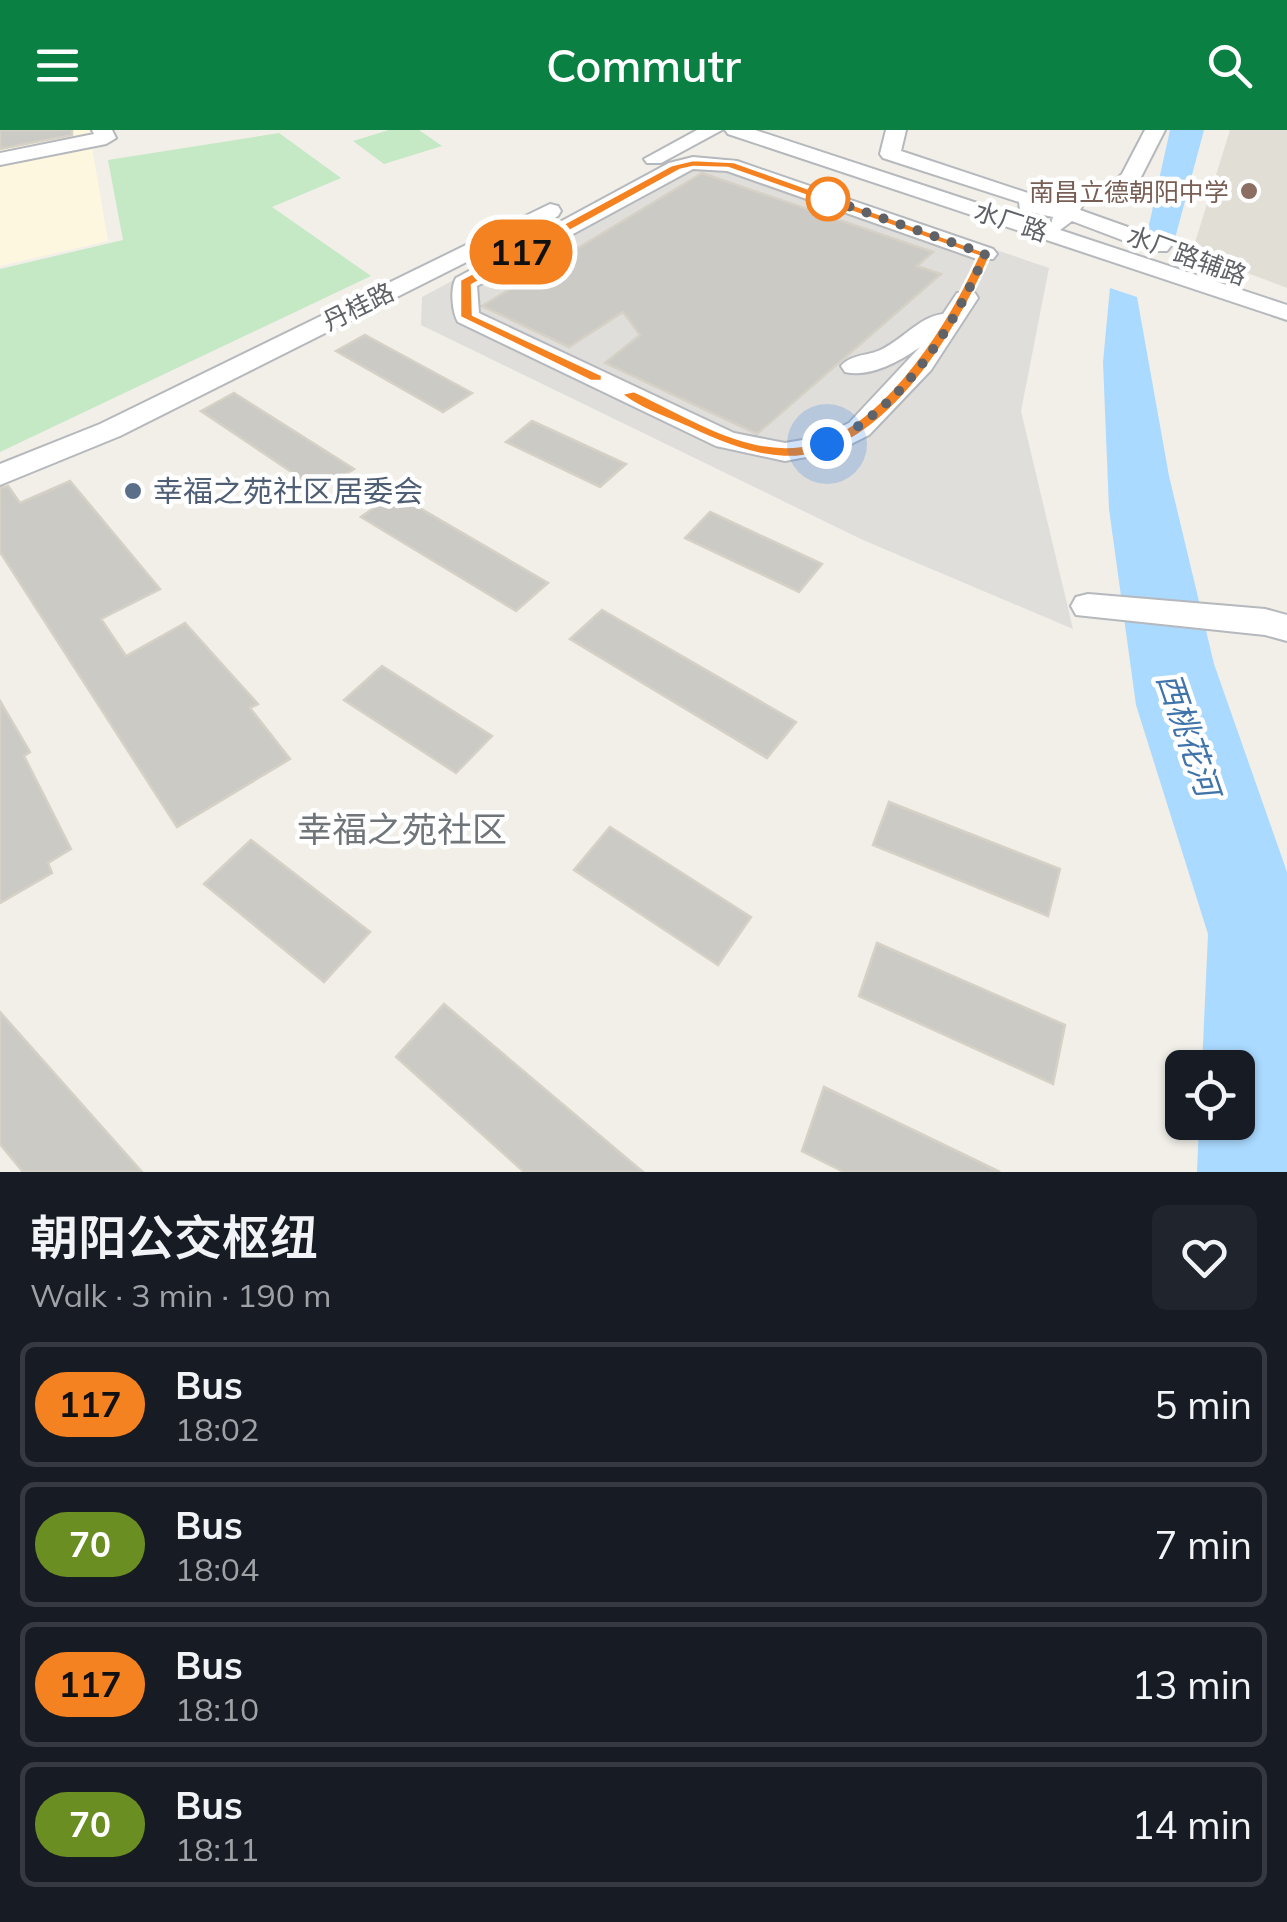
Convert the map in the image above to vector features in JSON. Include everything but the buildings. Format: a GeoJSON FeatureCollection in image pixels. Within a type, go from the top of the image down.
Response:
{"type":"FeatureCollection","features":[{"type":"Feature","properties":{"kind":"street"},"geometry":{"type":"LineString","coordinates":[[0,159],[106,138],[102,130]]}},
{"type":"Feature","properties":{"kind":"street","name":"水厂路辅路"},"geometry":{"type":"LineString","coordinates":[[712,130],[998,225],[1057,220],[1099,222],[1287,292]]}},
{"type":"Feature","properties":{"kind":"street","name":"丹桂路"},"geometry":{"type":"LineString","coordinates":[[0,475],[110,430],[712,130]]}},
{"type":"Feature","properties":{"kind":"street","name":"水厂路"},"geometry":{"type":"LineString","coordinates":[[735,130],[1057,220],[1287,313]]}},
{"type":"Feature","properties":{"kind":"street","name":"水厂路"},"geometry":{"type":"LineString","coordinates":[[772,130],[1057,220],[1287,301]]}},
{"type":"Feature","properties":{"kind":"street","name":"水厂路辅路"},"geometry":{"type":"LineString","coordinates":[[802,130],[1057,220]]}},
{"type":"Feature","properties":{"kind":"street"},"geometry":{"type":"LineString","coordinates":[[896,130],[890,154],[1057,220]]}},
{"type":"Feature","properties":{"kind":"street"},"geometry":{"type":"LineString","coordinates":[[985,254],[730,165],[693,163],[676,167],[465,283],[466,317],[726,440],[784,452],[827,444],[859,430],[922,364],[966,298],[985,254],[1057,220],[1082,191],[1116,191],[1131,177],[1155,130]]}},
{"type":"Feature","properties":{"kind":"street"},"geometry":{"type":"LineString","coordinates":[[854,366],[890,356],[966,298]]}},
{"type":"Feature","properties":{"kind":"street"},"geometry":{"type":"LineString","coordinates":[[1088,606],[1272,625]]}},
{"type":"Feature","properties":{"kind":"shaded area"},"geometry":{"type":"Polygon","coordinates":[[[0,130],[89,130],[108,241],[0,266],[0,130]]]}},
{"type":"Feature","properties":{"kind":"shaded area","name":"南昌立德朝阳中学"},"geometry":{"type":"Polygon","coordinates":[[[1230,130],[1287,130],[1287,288],[1192,252],[1230,130]]]}},
{"type":"Feature","properties":{"kind":"shaded area"},"geometry":{"type":"Polygon","coordinates":[[[680,158],[731,159],[1049,268],[1021,411],[1073,629],[863,540],[421,325],[422,297],[680,158]]]}},
{"type":"Feature","properties":{"kind":"green space"},"geometry":{"type":"Polygon","coordinates":[[[389,130],[419,130],[442,146],[384,164],[353,141],[389,130]]]}},
{"type":"Feature","properties":{"kind":"green space"},"geometry":{"type":"Polygon","coordinates":[[[279,133],[341,178],[272,207],[371,276],[0,452],[0,269],[123,240],[108,160],[279,133]]]}},
{"type":"Feature","properties":{"kind":"water"},"geometry":{"type":"Polygon","coordinates":[[[1170,130],[1204,130],[1174,242],[1147,234],[1170,130]]]}},
{"type":"Feature","properties":{"kind":"water","name":"西桃花河"},"geometry":{"type":"Polygon","coordinates":[[[1110,288],[1137,297],[1169,476],[1214,664],[1287,872],[1287,1172],[1197,1172],[1198,1140],[1255,1140],[1255,1050],[1203,1050],[1208,934],[1136,705],[1109,509],[1103,362],[1110,288]]]}},
{"type":"Feature","properties":{"kind":"bus line","name":"117"},"geometry":{"type":"LineString","coordinates":[[596,378],[466,317],[465,283],[676,167],[693,163],[730,165],[985,254],[966,298],[922,364],[859,430],[827,444],[784,452],[726,440],[629,394]]}},
{"type":"Feature","properties":{"kind":"place","name":"南昌立德朝阳中学"},"geometry":{"type":"Point","coordinates":[1249,191]}},
{"type":"Feature","properties":{"kind":"place","name":"幸福之苑社区居委会"},"geometry":{"type":"Point","coordinates":[133,491]}},
{"type":"Feature","properties":{"kind":"district","name":"幸福之苑社区"},"geometry":{"type":"Point","coordinates":[402,829]}},
{"type":"Feature","properties":{"kind":"route"},"geometry":{"type":"LineString","coordinates":[[827,444],[859,430],[922,364],[966,298],[985,254],[828,199]]}}]}
